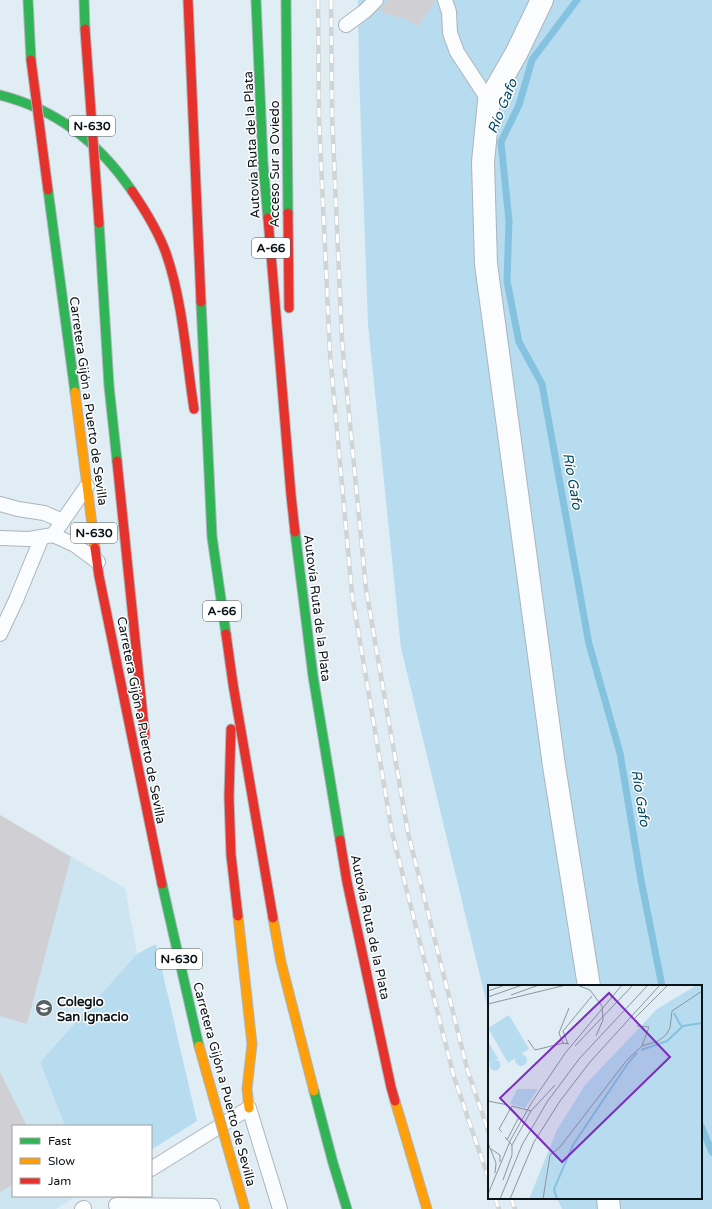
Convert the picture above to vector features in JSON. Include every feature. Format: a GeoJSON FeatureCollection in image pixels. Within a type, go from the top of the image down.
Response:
{"type":"FeatureCollection","features":[{"type":"Feature","properties":{"kind":"highway","name":"Carretera Gijón a Puerto de Sevilla"},"geometry":{"type":"LineString","coordinates":[[28,0],[31,60],[98,562],[159,873],[199,1046],[245,1209]]}},
{"type":"Feature","properties":{"kind":"highway","name":"Carretera Gijón a Puerto de Sevilla"},"geometry":{"type":"LineString","coordinates":[[84,0],[109,386],[146,746]]}},
{"type":"Feature","properties":{"kind":"highway","name":"A-66"},"geometry":{"type":"LineString","coordinates":[[188,0],[212,537],[233,684],[282,962],[333,1163],[347,1209]]}},
{"type":"Feature","properties":{"kind":"highway","name":"Autovía Ruta de la Plata"},"geometry":{"type":"LineString","coordinates":[[256,0],[264,163],[291,495],[313,676],[347,882],[391,1087],[427,1209]]}},
{"type":"Feature","properties":{"kind":"highway","name":"Acceso Sur a Oviedo"},"geometry":{"type":"LineString","coordinates":[[286,0],[289,315]]}},
{"type":"Feature","properties":{"kind":"highway"},"geometry":{"type":"LineString","coordinates":[[0,95],[35,107],[63,122],[96,149],[127,182],[150,218],[167,256],[177,299],[195,418]]}},
{"type":"Feature","properties":{"kind":"highway"},"geometry":{"type":"LineString","coordinates":[[290,370],[291,495]]}},
{"type":"Feature","properties":{"kind":"highway"},"geometry":{"type":"LineString","coordinates":[[198,442],[212,537]]}},
{"type":"Feature","properties":{"kind":"highway"},"geometry":{"type":"LineString","coordinates":[[233,684],[229,797],[230,855],[252,1044],[247,1089],[249,1108]]}},
{"type":"Feature","properties":{"kind":"highway","name":"Carretera Gijón a Puerto de Sevilla"},"geometry":{"type":"LineString","coordinates":[[148,770],[159,873]]}},
{"type":"Feature","properties":{"kind":"street"},"geometry":{"type":"LineString","coordinates":[[542,0],[517,52],[489,101],[483,162],[486,264],[554,766],[589,985]]}},
{"type":"Feature","properties":{"kind":"lane"},"geometry":{"type":"LineString","coordinates":[[346,25],[365,11],[376,0]]}},
{"type":"Feature","properties":{"kind":"lane"},"geometry":{"type":"LineString","coordinates":[[445,0],[449,12],[450,33],[457,52],[489,101]]}},
{"type":"Feature","properties":{"kind":"lane"},"geometry":{"type":"LineString","coordinates":[[0,634],[47,536],[63,521],[87,486]]}},
{"type":"Feature","properties":{"kind":"lane"},"geometry":{"type":"LineString","coordinates":[[0,504],[18,509],[44,513],[63,521]]}},
{"type":"Feature","properties":{"kind":"lane"},"geometry":{"type":"LineString","coordinates":[[0,538],[29,540],[47,536],[76,544],[98,562]]}},
{"type":"Feature","properties":{"kind":"lane"},"geometry":{"type":"LineString","coordinates":[[152,1168],[249,1108],[280,1209]]}},
{"type":"Feature","properties":{"kind":"lane"},"geometry":{"type":"LineString","coordinates":[[115,1203],[212,1206],[213,1209]]}},
{"type":"Feature","properties":{"kind":"shaded area"},"geometry":{"type":"Polygon","coordinates":[[[358,0],[712,0],[712,1209],[562,1209],[557,1199],[702,1199],[702,985],[488,985],[488,1009],[401,648],[368,324],[359,74],[358,0]]]}},
{"type":"Feature","properties":{"kind":"shaded area","name":"Colegio San Ignacio"},"geometry":{"type":"Polygon","coordinates":[[[0,815],[125,888],[137,954],[40,1062],[65,1125],[12,1125],[12,1197],[75,1197],[56,1209],[0,1209],[0,815]]]}},
{"type":"Feature","properties":{"kind":"shaded area"},"geometry":{"type":"Polygon","coordinates":[[[156,944],[197,1121],[152,1149],[152,1125],[65,1125],[40,1062],[137,954],[156,944]]]}},
{"type":"Feature","properties":{"kind":"building"},"geometry":{"type":"Polygon","coordinates":[[[388,0],[436,0],[418,27],[401,16],[399,19],[390,13],[388,16],[380,10],[388,0]]]}},
{"type":"Feature","properties":{"kind":"building"},"geometry":{"type":"Polygon","coordinates":[[[0,815],[71,857],[27,1024],[0,1016],[0,815]]]}},
{"type":"Feature","properties":{"kind":"building"},"geometry":{"type":"Polygon","coordinates":[[[0,1072],[26,1125],[12,1125],[12,1186],[0,1192],[0,1072]]]}},
{"type":"Feature","properties":{"kind":"waterway","name":"Río Gafo"},"geometry":{"type":"LineString","coordinates":[[577,0],[532,60],[519,105],[501,142],[509,221],[507,281],[519,342],[542,384],[589,644],[620,753],[641,880],[662,985]]}},
{"type":"Feature","properties":{"kind":"waterway","name":"Río Gafo"},"geometry":{"type":"LineString","coordinates":[[702,1128],[712,1152]]}},
{"type":"Feature","properties":{"kind":"railway"},"geometry":{"type":"LineString","coordinates":[[318,0],[319,119],[330,354],[352,594],[392,832],[454,1077],[488,1177]]}},
{"type":"Feature","properties":{"kind":"railway"},"geometry":{"type":"LineString","coordinates":[[331,0],[332,114],[342,341],[366,589],[408,833],[468,1072],[488,1130]]}},
{"type":"Feature","properties":{"kind":"railway"},"geometry":{"type":"LineString","coordinates":[[495,1199],[499,1209]]}},
{"type":"Feature","properties":{"kind":"railway"},"geometry":{"type":"LineString","coordinates":[[511,1199],[515,1209]]}},
{"type":"Feature","properties":{"kind":"traffic: fast"},"geometry":{"type":"LineString","coordinates":[[28,0],[31,60]]}},
{"type":"Feature","properties":{"kind":"traffic: fast"},"geometry":{"type":"LineString","coordinates":[[84,0],[85,29]]}},
{"type":"Feature","properties":{"kind":"traffic: fast"},"geometry":{"type":"LineString","coordinates":[[256,0],[263,163],[268,218]]}},
{"type":"Feature","properties":{"kind":"traffic: fast"},"geometry":{"type":"LineString","coordinates":[[286,0],[288,213]]}},
{"type":"Feature","properties":{"kind":"traffic: fast"},"geometry":{"type":"LineString","coordinates":[[0,95],[40,109],[75,131],[106,158],[132,191]]}},
{"type":"Feature","properties":{"kind":"traffic: fast"},"geometry":{"type":"LineString","coordinates":[[48,190],[75,392]]}},
{"type":"Feature","properties":{"kind":"traffic: fast"},"geometry":{"type":"LineString","coordinates":[[99,223],[109,386],[117,461]]}},
{"type":"Feature","properties":{"kind":"traffic: fast"},"geometry":{"type":"LineString","coordinates":[[201,302],[212,537],[226,634]]}},
{"type":"Feature","properties":{"kind":"traffic: fast"},"geometry":{"type":"LineString","coordinates":[[295,532],[313,676],[340,840]]}},
{"type":"Feature","properties":{"kind":"traffic: fast"},"geometry":{"type":"LineString","coordinates":[[162,884],[199,1046]]}},
{"type":"Feature","properties":{"kind":"traffic: fast"},"geometry":{"type":"LineString","coordinates":[[314,1091],[347,1209]]}},
{"type":"Feature","properties":{"kind":"traffic: slow"},"geometry":{"type":"LineString","coordinates":[[75,392],[95,548]]}},
{"type":"Feature","properties":{"kind":"traffic: slow"},"geometry":{"type":"LineString","coordinates":[[238,916],[252,1044],[247,1089],[249,1108]]}},
{"type":"Feature","properties":{"kind":"traffic: slow"},"geometry":{"type":"LineString","coordinates":[[273,918],[281,962],[314,1091]]}},
{"type":"Feature","properties":{"kind":"traffic: slow"},"geometry":{"type":"LineString","coordinates":[[199,1046],[245,1209]]}},
{"type":"Feature","properties":{"kind":"traffic: slow"},"geometry":{"type":"LineString","coordinates":[[395,1101],[427,1209]]}},
{"type":"Feature","properties":{"kind":"traffic: jam"},"geometry":{"type":"LineString","coordinates":[[188,0],[201,302]]}},
{"type":"Feature","properties":{"kind":"traffic: jam"},"geometry":{"type":"LineString","coordinates":[[85,29],[99,223]]}},
{"type":"Feature","properties":{"kind":"traffic: jam"},"geometry":{"type":"LineString","coordinates":[[31,60],[48,190]]}},
{"type":"Feature","properties":{"kind":"traffic: jam"},"geometry":{"type":"LineString","coordinates":[[132,191],[159,237],[172,272],[180,310],[194,409]]}},
{"type":"Feature","properties":{"kind":"traffic: jam"},"geometry":{"type":"LineString","coordinates":[[288,213],[289,308]]}},
{"type":"Feature","properties":{"kind":"traffic: jam"},"geometry":{"type":"LineString","coordinates":[[268,218],[295,532]]}},
{"type":"Feature","properties":{"kind":"traffic: jam"},"geometry":{"type":"LineString","coordinates":[[117,461],[145,736]]}},
{"type":"Feature","properties":{"kind":"traffic: jam"},"geometry":{"type":"LineString","coordinates":[[95,548],[99,576],[162,884]]}},
{"type":"Feature","properties":{"kind":"traffic: jam"},"geometry":{"type":"LineString","coordinates":[[226,634],[233,684],[273,918]]}},
{"type":"Feature","properties":{"kind":"traffic: jam"},"geometry":{"type":"LineString","coordinates":[[231,729],[229,797],[231,855],[238,916]]}},
{"type":"Feature","properties":{"kind":"traffic: jam"},"geometry":{"type":"LineString","coordinates":[[340,840],[347,882],[395,1101]]}},
{"type":"Feature","properties":{"kind":"place","name":"Colegio San Ignacio"},"geometry":{"type":"Point","coordinates":[44,1008]}}]}
